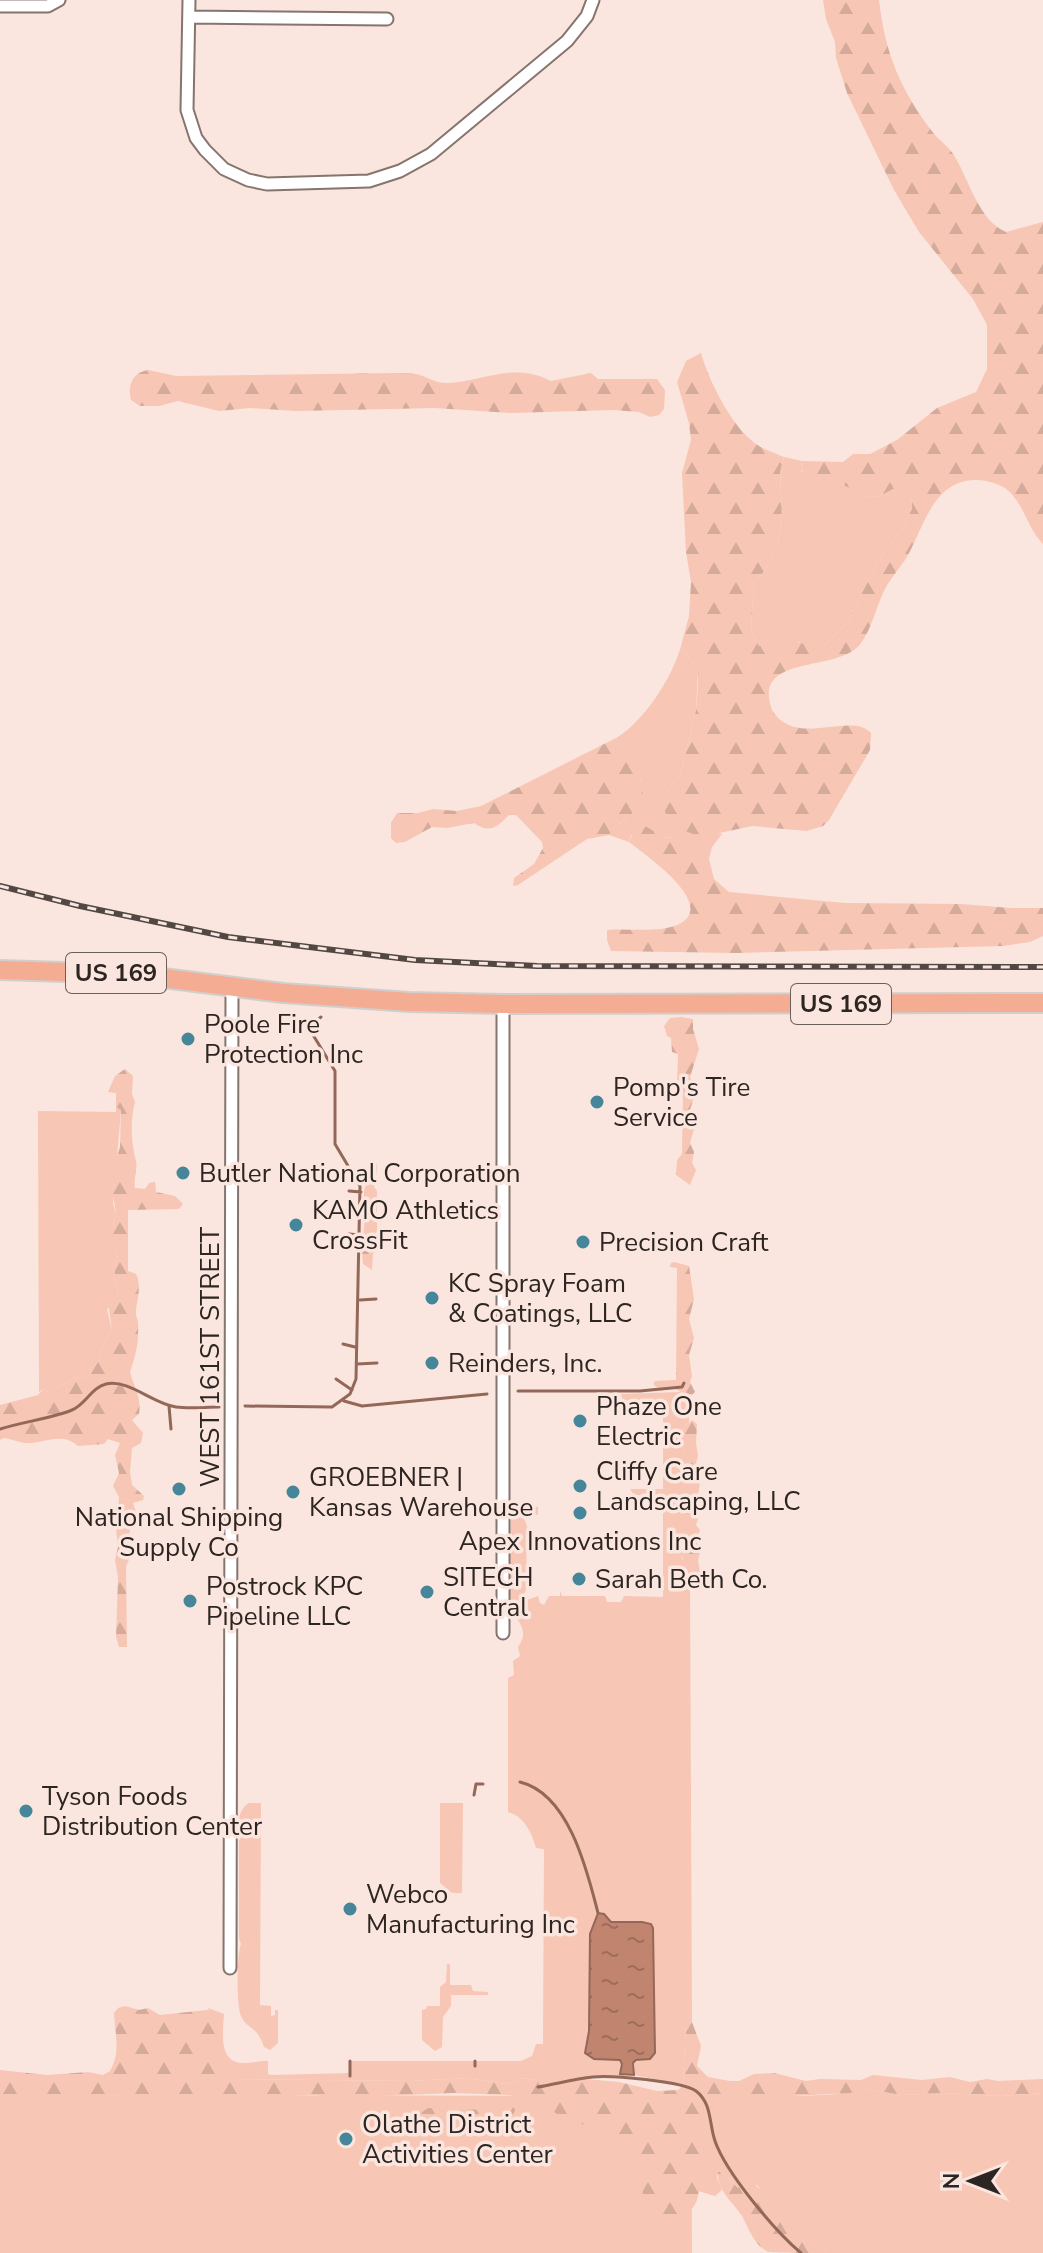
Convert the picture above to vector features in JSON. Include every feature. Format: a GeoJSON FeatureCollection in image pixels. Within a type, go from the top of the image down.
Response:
{"type":"FeatureCollection","features":[{"type":"Feature","properties":{"kind":"highway","name":"US 169"},"geometry":{"type":"LineString","coordinates":[[0,970],[131,974],[232,987],[409,1002],[1043,1003]]}},
{"type":"Feature","properties":{"kind":"street"},"geometry":{"type":"LineString","coordinates":[[0,6],[48,6],[59,0]]}},
{"type":"Feature","properties":{"kind":"street"},"geometry":{"type":"LineString","coordinates":[[189,0],[187,110],[196,138],[224,169],[248,180],[267,184],[369,181],[400,171],[431,154],[567,41],[587,16],[593,0]]}},
{"type":"Feature","properties":{"kind":"street"},"geometry":{"type":"LineString","coordinates":[[189,17],[387,19]]}},
{"type":"Feature","properties":{"kind":"street","name":"WEST 161ST STREET"},"geometry":{"type":"LineString","coordinates":[[230,1968],[232,987]]}},
{"type":"Feature","properties":{"kind":"street"},"geometry":{"type":"LineString","coordinates":[[503,1004],[503,1633]]}},
{"type":"Feature","properties":{"kind":"green space"},"geometry":{"type":"Polygon","coordinates":[[[823,0],[879,0],[885,36],[902,84],[931,130],[953,153],[982,210],[1006,232],[1043,222],[1043,544],[1017,500],[1005,488],[976,480],[949,488],[932,507],[907,557],[885,588],[861,643],[835,658],[785,671],[774,679],[769,692],[772,710],[782,721],[795,727],[850,726],[862,727],[871,733],[870,750],[829,820],[823,826],[807,831],[752,826],[701,837],[685,831],[667,818],[664,808],[665,793],[680,777],[696,710],[698,686],[698,670],[681,646],[689,616],[691,582],[686,552],[682,473],[691,440],[677,382],[686,361],[701,353],[715,389],[738,426],[759,446],[784,457],[780,472],[782,519],[778,543],[766,569],[754,583],[751,630],[759,646],[790,641],[821,649],[848,622],[877,562],[902,529],[912,509],[911,495],[907,489],[893,489],[880,496],[868,497],[841,484],[823,485],[801,470],[802,461],[843,462],[853,454],[870,454],[897,440],[937,408],[976,392],[987,369],[987,325],[973,299],[919,232],[894,190],[847,93],[823,0]]]}},
{"type":"Feature","properties":{"kind":"green space"},"geometry":{"type":"Polygon","coordinates":[[[148,370],[176,376],[397,373],[420,375],[446,383],[511,373],[537,375],[551,381],[591,373],[598,379],[657,379],[665,390],[664,409],[659,415],[650,417],[639,412],[613,410],[511,413],[435,408],[296,411],[250,408],[219,411],[178,401],[159,406],[140,406],[131,400],[131,384],[138,373],[148,370]]]}},
{"type":"Feature","properties":{"kind":"green space"},"geometry":{"type":"Polygon","coordinates":[[[784,457],[802,461],[801,471],[868,497],[880,496],[893,489],[907,489],[911,495],[912,509],[902,529],[877,562],[848,622],[821,649],[811,649],[799,642],[759,646],[751,630],[754,583],[766,569],[778,543],[782,519],[780,472],[784,457]]]}},
{"type":"Feature","properties":{"kind":"green space"},"geometry":{"type":"Polygon","coordinates":[[[681,646],[698,670],[696,710],[680,777],[665,793],[701,837],[715,832],[722,834],[712,847],[709,859],[693,845],[674,838],[631,835],[629,842],[609,835],[628,817],[641,780],[616,738],[647,710],[671,671],[681,646]]]}},
{"type":"Feature","properties":{"kind":"green space"},"geometry":{"type":"Polygon","coordinates":[[[616,738],[641,781],[643,790],[637,808],[609,835],[587,839],[518,885],[513,886],[514,878],[534,864],[543,848],[542,842],[516,815],[509,815],[497,826],[489,828],[474,823],[447,828],[432,827],[405,842],[396,843],[391,838],[391,823],[397,813],[433,809],[457,811],[481,806],[616,738]]]}},
{"type":"Feature","properties":{"kind":"green space"},"geometry":{"type":"Polygon","coordinates":[[[640,826],[664,837],[683,839],[700,846],[709,859],[714,879],[729,892],[845,903],[1043,908],[1043,936],[1030,942],[1003,946],[737,953],[611,951],[607,930],[661,929],[677,925],[688,916],[690,906],[675,881],[629,842],[634,830],[640,826]]]}},
{"type":"Feature","properties":{"kind":"green space"},"geometry":{"type":"Polygon","coordinates":[[[670,1018],[693,1019],[699,1049],[690,1077],[696,1091],[690,1110],[695,1126],[690,1143],[696,1170],[690,1185],[676,1175],[677,1160],[682,1154],[683,1090],[677,1083],[678,1054],[672,1052],[671,1038],[667,1036],[664,1026],[670,1018]]]}},
{"type":"Feature","properties":{"kind":"green space"},"geometry":{"type":"Polygon","coordinates":[[[125,1069],[133,1076],[135,1188],[145,1189],[149,1183],[155,1182],[156,1192],[175,1196],[183,1204],[179,1209],[128,1210],[128,1271],[136,1274],[139,1288],[137,1343],[130,1372],[140,1408],[139,1414],[132,1420],[143,1433],[141,1443],[132,1448],[130,1472],[132,1485],[144,1496],[143,1500],[133,1503],[136,1512],[126,1566],[127,1647],[119,1647],[116,1637],[118,1577],[115,1560],[119,1497],[113,1486],[119,1473],[115,1455],[120,1443],[108,1439],[104,1444],[78,1446],[65,1439],[32,1443],[0,1440],[0,1405],[38,1395],[43,1389],[49,1391],[90,1375],[91,1368],[101,1359],[99,1353],[112,1330],[108,1302],[118,1292],[114,1278],[117,1250],[113,1242],[116,1213],[112,1190],[115,1185],[114,1166],[120,1147],[121,1110],[116,1107],[116,1093],[108,1092],[115,1076],[125,1069]]]}},
{"type":"Feature","properties":{"kind":"green space"},"geometry":{"type":"Polygon","coordinates":[[[116,1107],[121,1110],[113,1204],[116,1213],[113,1242],[117,1250],[114,1278],[118,1293],[107,1310],[112,1330],[99,1353],[101,1359],[91,1368],[90,1375],[39,1392],[38,1111],[116,1112],[116,1107]]]}},
{"type":"Feature","properties":{"kind":"green space"},"geometry":{"type":"Polygon","coordinates":[[[374,1163],[377,1164],[374,1187],[377,1191],[377,1231],[373,1239],[377,1249],[373,1254],[372,1270],[363,1264],[362,1246],[365,1172],[374,1163]]]}},
{"type":"Feature","properties":{"kind":"green space"},"geometry":{"type":"Polygon","coordinates":[[[674,1262],[689,1266],[694,1299],[689,1319],[694,1338],[689,1355],[690,1382],[695,1392],[691,1396],[672,1388],[659,1389],[653,1384],[655,1381],[676,1380],[677,1268],[670,1267],[674,1262]]]}},
{"type":"Feature","properties":{"kind":"green space"},"geometry":{"type":"Polygon","coordinates":[[[680,1392],[689,1396],[689,1422],[684,1427],[680,1442],[685,1453],[685,1481],[679,1507],[683,1524],[681,1555],[690,1579],[692,2022],[686,2024],[683,2085],[634,2075],[635,2062],[650,2059],[655,2053],[653,1928],[642,1922],[611,1922],[604,1914],[597,1914],[590,1934],[589,2031],[585,2046],[593,2059],[620,2060],[620,2071],[626,2078],[523,2078],[506,2084],[466,2078],[411,2081],[229,2079],[224,2072],[208,2008],[224,2014],[224,2044],[229,2057],[242,2063],[268,2061],[268,2074],[272,2075],[350,2073],[351,2076],[351,2061],[475,2061],[475,2066],[476,2061],[521,2061],[532,2056],[536,2044],[543,2044],[544,1849],[536,1848],[519,1817],[508,1812],[508,1678],[514,1675],[513,1661],[520,1656],[518,1647],[523,1635],[510,1598],[511,1516],[519,1507],[538,1507],[538,1515],[529,1512],[524,1518],[527,1526],[524,1595],[527,1600],[538,1596],[544,1605],[549,1596],[560,1596],[560,1591],[562,1596],[605,1596],[607,1602],[621,1602],[624,1596],[663,1597],[663,1510],[654,1510],[655,1495],[634,1495],[630,1489],[663,1489],[663,1403],[623,1403],[621,1394],[680,1392]]]}},
{"type":"Feature","properties":{"kind":"green space"},"geometry":{"type":"Polygon","coordinates":[[[692,1420],[697,1424],[698,1455],[695,1468],[700,1483],[696,1525],[700,1530],[696,1542],[701,1548],[698,1560],[700,1571],[695,1580],[687,1579],[682,1572],[683,1558],[679,1551],[683,1524],[679,1507],[685,1480],[685,1453],[680,1442],[684,1427],[692,1420]]]}},
{"type":"Feature","properties":{"kind":"green space"},"geometry":{"type":"Polygon","coordinates":[[[249,1803],[261,1803],[260,2005],[271,2006],[271,2016],[278,2010],[278,2043],[270,2050],[264,2047],[258,2035],[243,2020],[238,2002],[241,1944],[239,1824],[240,1814],[249,1803]]]}},
{"type":"Feature","properties":{"kind":"green space"},"geometry":{"type":"Polygon","coordinates":[[[440,1803],[463,1803],[462,1893],[452,1893],[440,1883],[440,1803]]]}},
{"type":"Feature","properties":{"kind":"green space"},"geometry":{"type":"Polygon","coordinates":[[[447,1964],[450,1964],[450,1985],[471,1985],[473,1991],[488,1992],[488,1995],[451,1995],[451,2006],[443,2017],[442,2047],[435,2051],[422,2040],[422,2010],[427,2006],[440,2006],[440,1987],[446,1982],[447,1964]]]}},
{"type":"Feature","properties":{"kind":"green space"},"geometry":{"type":"Polygon","coordinates":[[[125,2006],[139,2010],[148,2008],[160,2015],[214,2012],[220,2028],[223,2064],[230,2079],[411,2081],[466,2078],[506,2084],[523,2078],[574,2078],[619,2082],[657,2091],[678,2090],[683,2085],[686,2024],[692,2022],[701,2046],[697,2066],[708,2077],[739,2081],[754,2074],[774,2073],[806,2081],[861,2080],[873,2075],[922,2080],[950,2077],[970,2082],[1043,2079],[1043,2093],[1001,2096],[942,2093],[901,2095],[868,2089],[850,2093],[743,2096],[722,2102],[710,2111],[705,2122],[701,2181],[695,2205],[676,2225],[658,2231],[645,2201],[634,2147],[616,2138],[602,2138],[578,2121],[564,2119],[539,2101],[509,2095],[454,2093],[196,2099],[120,2095],[25,2099],[0,2095],[0,2070],[47,2075],[88,2072],[103,2075],[110,2071],[116,2050],[114,2013],[125,2006]]]}},
{"type":"Feature","properties":{"kind":"green space"},"geometry":{"type":"Polygon","coordinates":[[[868,2089],[901,2095],[942,2093],[1001,2096],[1043,2093],[1043,2253],[826,2253],[815,2243],[805,2243],[785,2223],[757,2185],[738,2188],[722,2172],[718,2172],[722,2190],[715,2196],[698,2191],[703,2127],[710,2111],[718,2104],[750,2095],[812,2096],[868,2089]]]}},
{"type":"Feature","properties":{"kind":"green space","name":"Olathe District Activities Center"},"geometry":{"type":"Polygon","coordinates":[[[0,2095],[691,2096],[692,2253],[0,2253],[0,2095]]]}},
{"type":"Feature","properties":{"kind":"green space"},"geometry":{"type":"Polygon","coordinates":[[[507,2104],[515,2109],[510,2118],[502,2121],[483,2118],[451,2121],[419,2118],[418,2115],[428,2108],[493,2109],[507,2104]]]}},
{"type":"Feature","properties":{"kind":"green space"},"geometry":{"type":"Polygon","coordinates":[[[718,2172],[722,2172],[738,2188],[747,2179],[754,2184],[805,2243],[815,2243],[826,2253],[768,2252],[763,2249],[723,2191],[718,2172]]]}},
{"type":"Feature","properties":{"kind":"water"},"geometry":{"type":"Polygon","coordinates":[[[598,1913],[604,1914],[611,1922],[642,1922],[651,1924],[653,1928],[655,2053],[650,2059],[633,2063],[634,2075],[620,2074],[620,2060],[594,2059],[585,2053],[589,2031],[590,1934],[598,1913]]]}},
{"type":"Feature","properties":{"kind":"waterway"},"geometry":{"type":"LineString","coordinates":[[245,1406],[332,1407],[350,1394],[356,1379],[360,1186],[335,1144],[335,1071],[310,1030],[311,1025],[321,1017]]}},
{"type":"Feature","properties":{"kind":"waterway"},"geometry":{"type":"LineString","coordinates":[[349,1191],[361,1192]]}},
{"type":"Feature","properties":{"kind":"waterway"},"geometry":{"type":"LineString","coordinates":[[349,1234],[360,1235]]}},
{"type":"Feature","properties":{"kind":"waterway"},"geometry":{"type":"LineString","coordinates":[[360,1300],[376,1299]]}},
{"type":"Feature","properties":{"kind":"waterway"},"geometry":{"type":"LineString","coordinates":[[343,1344],[355,1347]]}},
{"type":"Feature","properties":{"kind":"waterway"},"geometry":{"type":"LineString","coordinates":[[357,1364],[377,1363]]}},
{"type":"Feature","properties":{"kind":"waterway"},"geometry":{"type":"LineString","coordinates":[[336,1379],[352,1390]]}},
{"type":"Feature","properties":{"kind":"waterway"},"geometry":{"type":"LineString","coordinates":[[0,1429],[72,1410],[97,1389],[115,1383],[167,1405],[219,1407]]}},
{"type":"Feature","properties":{"kind":"waterway"},"geometry":{"type":"LineString","coordinates":[[518,1391],[640,1391],[682,1387],[684,1383]]}},
{"type":"Feature","properties":{"kind":"waterway"},"geometry":{"type":"LineString","coordinates":[[344,1401],[362,1406],[487,1394]]}},
{"type":"Feature","properties":{"kind":"waterway"},"geometry":{"type":"LineString","coordinates":[[169,1406],[171,1429]]}},
{"type":"Feature","properties":{"kind":"waterway"},"geometry":{"type":"LineString","coordinates":[[520,1782],[537,1789],[563,1817],[581,1856],[598,1913]]}},
{"type":"Feature","properties":{"kind":"waterway"},"geometry":{"type":"LineString","coordinates":[[474,1795],[476,1784],[483,1784]]}},
{"type":"Feature","properties":{"kind":"waterway"},"geometry":{"type":"LineString","coordinates":[[350,2061],[350,2076]]}},
{"type":"Feature","properties":{"kind":"waterway"},"geometry":{"type":"LineString","coordinates":[[475,2061],[475,2066]]}},
{"type":"Feature","properties":{"kind":"waterway"},"geometry":{"type":"LineString","coordinates":[[538,2087],[602,2077],[662,2082],[696,2091],[705,2101],[715,2141],[729,2169],[765,2216],[801,2253]]}},
{"type":"Feature","properties":{"kind":"railway"},"geometry":{"type":"LineString","coordinates":[[0,886],[228,937],[415,960],[537,966],[1043,967]]}},
{"type":"Feature","properties":{"kind":"place","name":"Poole Fire Protection Inc"},"geometry":{"type":"Point","coordinates":[188,1039]}},
{"type":"Feature","properties":{"kind":"place","name":"Pomp's Tire Service"},"geometry":{"type":"Point","coordinates":[597,1102]}},
{"type":"Feature","properties":{"kind":"place","name":"Butler National Corporation"},"geometry":{"type":"Point","coordinates":[183,1173]}},
{"type":"Feature","properties":{"kind":"place","name":"KAMO Athletics CrossFit"},"geometry":{"type":"Point","coordinates":[296,1225]}},
{"type":"Feature","properties":{"kind":"place","name":"Precision Craft"},"geometry":{"type":"Point","coordinates":[583,1242]}},
{"type":"Feature","properties":{"kind":"place","name":"KC Spray Foam & Coatings, LLC"},"geometry":{"type":"Point","coordinates":[432,1298]}},
{"type":"Feature","properties":{"kind":"place","name":"Reinders, Inc."},"geometry":{"type":"Point","coordinates":[432,1363]}},
{"type":"Feature","properties":{"kind":"place","name":"Phaze One Electric"},"geometry":{"type":"Point","coordinates":[580,1421]}},
{"type":"Feature","properties":{"kind":"place","name":"Cliffy Care Landscaping, LLC"},"geometry":{"type":"Point","coordinates":[580,1486]}},
{"type":"Feature","properties":{"kind":"place","name":"National Shipping Supply Co"},"geometry":{"type":"Point","coordinates":[179,1489]}},
{"type":"Feature","properties":{"kind":"place","name":"GROEBNER | Kansas Warehouse"},"geometry":{"type":"Point","coordinates":[293,1492]}},
{"type":"Feature","properties":{"kind":"place","name":"Apex Innovations Inc"},"geometry":{"type":"Point","coordinates":[580,1513]}},
{"type":"Feature","properties":{"kind":"place","name":"Sarah Beth Co."},"geometry":{"type":"Point","coordinates":[579,1579]}},
{"type":"Feature","properties":{"kind":"place","name":"SITECH Central"},"geometry":{"type":"Point","coordinates":[427,1592]}},
{"type":"Feature","properties":{"kind":"place","name":"Postrock KPC Pipeline LLC"},"geometry":{"type":"Point","coordinates":[190,1601]}},
{"type":"Feature","properties":{"kind":"place","name":"Tyson Foods Distribution Center"},"geometry":{"type":"Point","coordinates":[26,1811]}},
{"type":"Feature","properties":{"kind":"place","name":"Webco Manufacturing Inc"},"geometry":{"type":"Point","coordinates":[350,1909]}},
{"type":"Feature","properties":{"kind":"place","name":"Olathe District Activities Center"},"geometry":{"type":"Point","coordinates":[346,2139]}}]}
